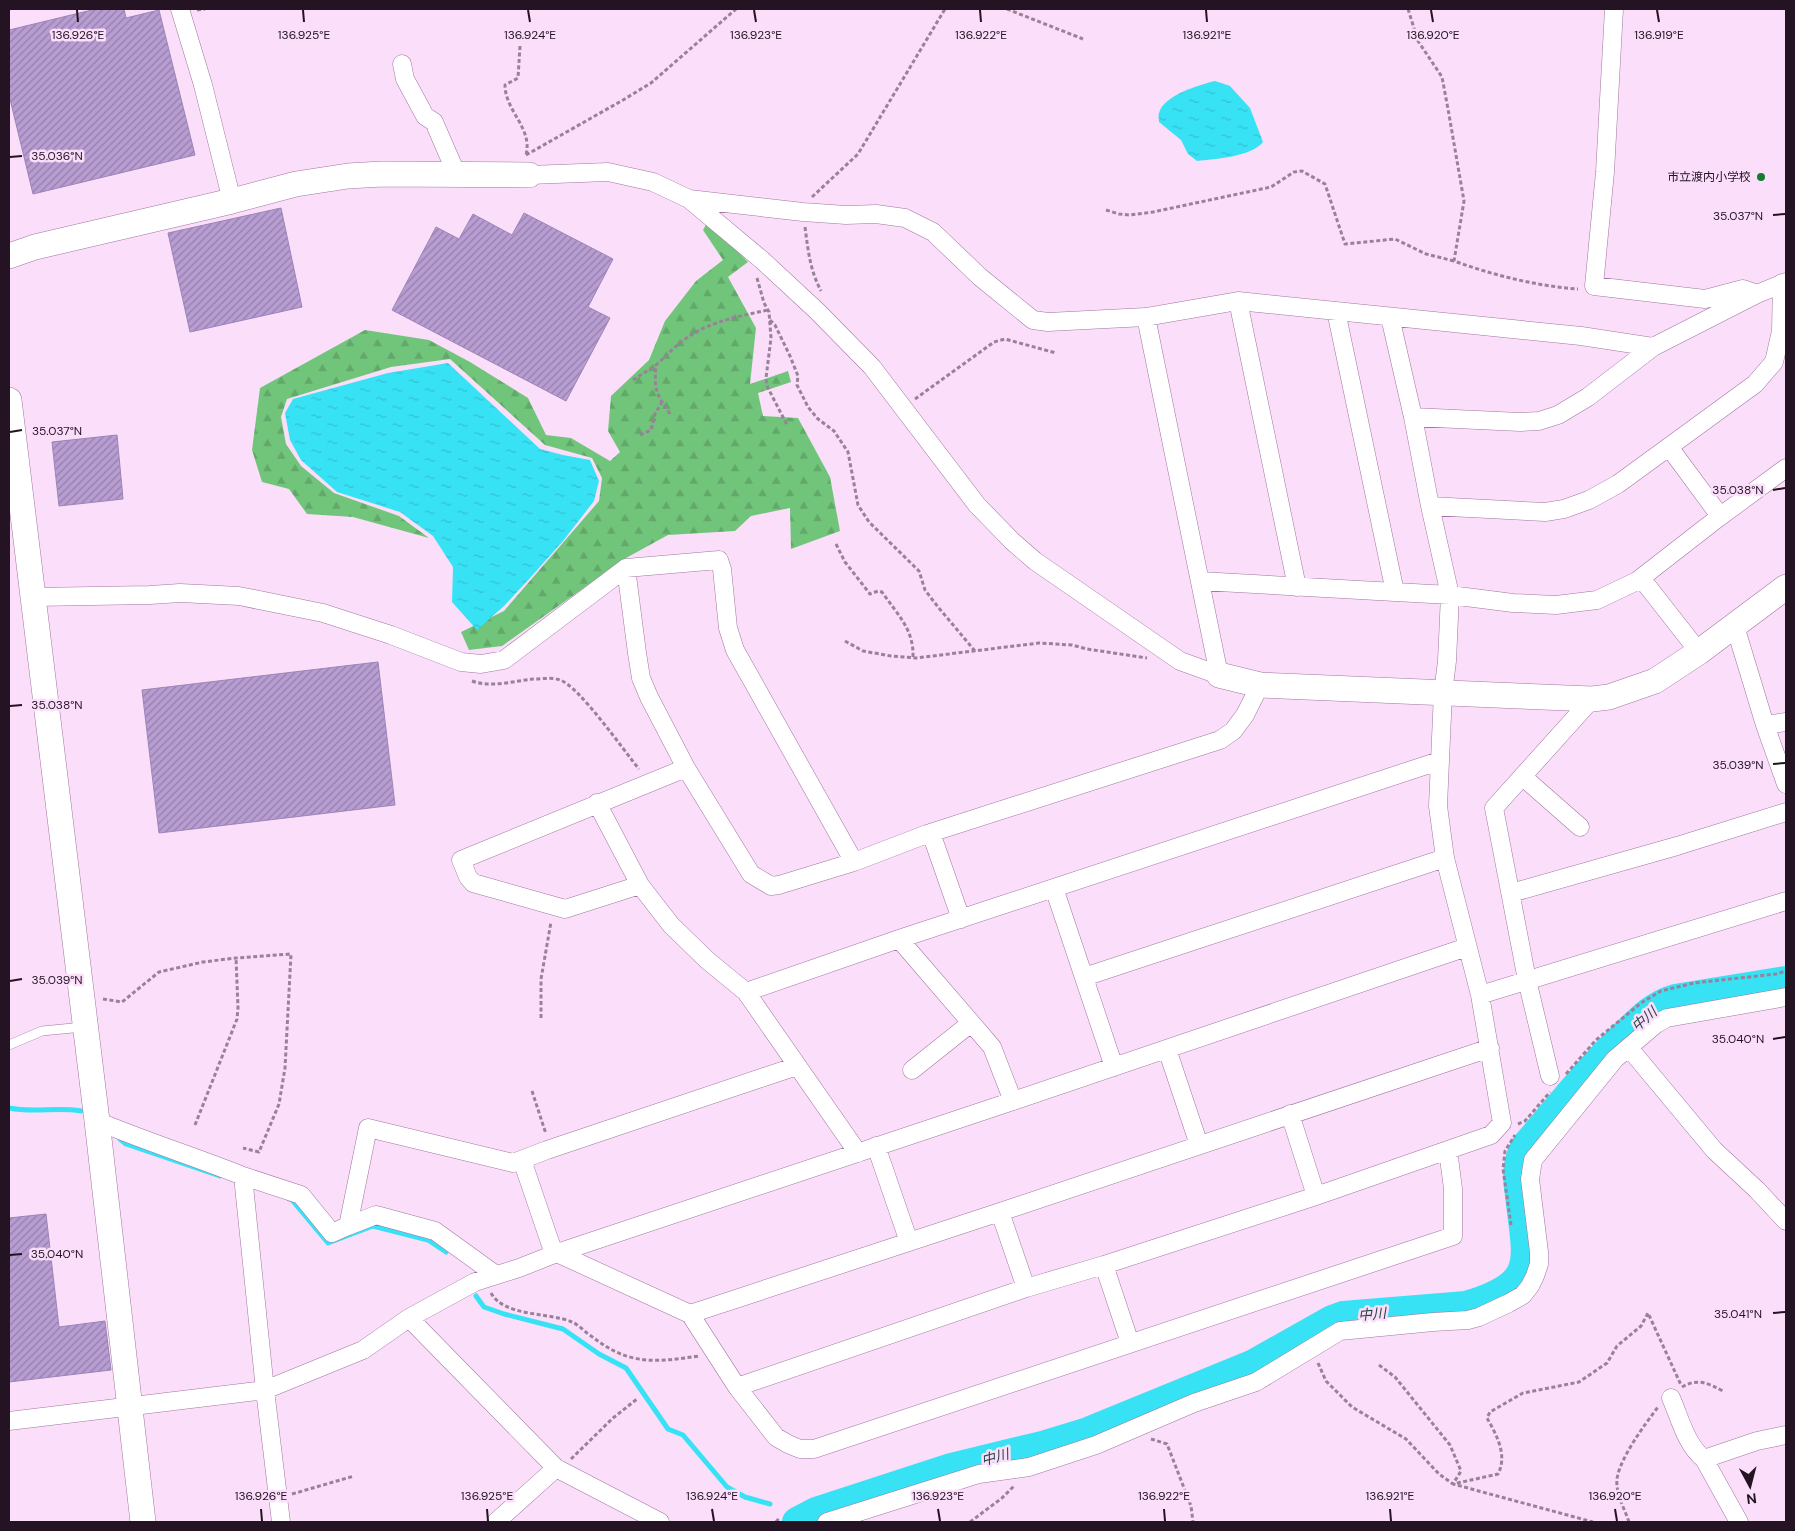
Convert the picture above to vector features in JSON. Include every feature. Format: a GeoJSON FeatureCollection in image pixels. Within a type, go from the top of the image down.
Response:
{"type":"FeatureCollection","features":[{"type":"Feature","properties":{"kind":"street"},"geometry":{"type":"LineString","coordinates":[[180,9],[203,85],[232,201]]}},
{"type":"Feature","properties":{"kind":"street"},"geometry":{"type":"LineString","coordinates":[[1614,9],[1605,172],[1594,286],[1705,299],[1743,289],[1757,294]]}},
{"type":"Feature","properties":{"kind":"street"},"geometry":{"type":"LineString","coordinates":[[402,64],[405,79],[426,116],[434,122],[457,175]]}},
{"type":"Feature","properties":{"kind":"street"},"geometry":{"type":"LineString","coordinates":[[9,256],[35,247],[232,201],[296,184],[348,176],[382,174],[457,175],[523,168],[608,172],[653,182],[690,199],[764,262],[820,315],[872,367],[977,505],[1012,541],[1035,561],[1180,662],[1219,675],[1260,685],[1443,694],[1592,699],[1609,697],[1655,681],[1700,652],[1786,587]]}},
{"type":"Feature","properties":{"kind":"street"},"geometry":{"type":"LineString","coordinates":[[690,199],[803,212],[846,215],[876,214],[905,218],[933,232],[980,277],[1033,320],[1048,322],[1146,316],[1238,301],[1581,336],[1654,347]]}},
{"type":"Feature","properties":{"kind":"street"},"geometry":{"type":"LineString","coordinates":[[1413,417],[1520,422],[1540,420],[1558,415],[1588,396],[1654,347],[1784,282],[1781,331],[1774,362],[1755,384],[1618,484],[1589,500],[1564,509],[1546,512],[1430,506]]}},
{"type":"Feature","properties":{"kind":"street"},"geometry":{"type":"LineString","coordinates":[[1238,301],[1297,587]]}},
{"type":"Feature","properties":{"kind":"street"},"geometry":{"type":"LineString","coordinates":[[1336,311],[1395,592]]}},
{"type":"Feature","properties":{"kind":"street"},"geometry":{"type":"LineString","coordinates":[[1146,316],[1219,675]]}},
{"type":"Feature","properties":{"kind":"street"},"geometry":{"type":"LineString","coordinates":[[737,1387],[1026,1288],[1104,1265],[1316,1196],[1491,1135],[1502,1123],[1480,995],[1445,858],[1438,806],[1439,761],[1450,595],[1390,317]]}},
{"type":"Feature","properties":{"kind":"street"},"geometry":{"type":"LineString","coordinates":[[9,400],[98,1120],[129,1406],[144,1522]]}},
{"type":"Feature","properties":{"kind":"street"},"geometry":{"type":"LineString","coordinates":[[1669,447],[1720,516]]}},
{"type":"Feature","properties":{"kind":"street"},"geometry":{"type":"LineString","coordinates":[[1200,581],[1450,595],[1556,606],[1597,600],[1641,578],[1720,516],[1786,468]]}},
{"type":"Feature","properties":{"kind":"street"},"geometry":{"type":"LineString","coordinates":[[34,597],[180,593],[239,596],[323,613],[391,634],[461,662],[482,664],[504,660],[626,568],[719,560],[722,569],[728,628],[735,650],[854,862]]}},
{"type":"Feature","properties":{"kind":"street"},"geometry":{"type":"LineString","coordinates":[[626,568],[641,678],[649,697],[686,768],[751,874],[771,886],[854,862],[931,833],[1220,740],[1234,731],[1245,715],[1260,685]]}},
{"type":"Feature","properties":{"kind":"street"},"geometry":{"type":"LineString","coordinates":[[1641,578],[1700,652]]}},
{"type":"Feature","properties":{"kind":"street"},"geometry":{"type":"LineString","coordinates":[[1735,626],[1765,725],[1786,784]]}},
{"type":"Feature","properties":{"kind":"street"},"geometry":{"type":"LineString","coordinates":[[1550,1076],[1527,980],[1494,808],[1592,699]]}},
{"type":"Feature","properties":{"kind":"street"},"geometry":{"type":"LineString","coordinates":[[1765,725],[1786,722]]}},
{"type":"Feature","properties":{"kind":"street"},"geometry":{"type":"LineString","coordinates":[[746,992],[1439,761]]}},
{"type":"Feature","properties":{"kind":"street"},"geometry":{"type":"LineString","coordinates":[[640,884],[565,909],[473,883],[468,878],[461,860],[686,768]]}},
{"type":"Feature","properties":{"kind":"street"},"geometry":{"type":"LineString","coordinates":[[1523,777],[1580,827]]}},
{"type":"Feature","properties":{"kind":"street"},"geometry":{"type":"LineString","coordinates":[[597,803],[640,884],[677,931],[707,960],[746,992],[858,1153]]}},
{"type":"Feature","properties":{"kind":"street"},"geometry":{"type":"LineString","coordinates":[[1511,893],[1677,846],[1786,812]]}},
{"type":"Feature","properties":{"kind":"street"},"geometry":{"type":"LineString","coordinates":[[931,833],[961,919]]}},
{"type":"Feature","properties":{"kind":"street"},"geometry":{"type":"LineString","coordinates":[[1084,977],[1445,858]]}},
{"type":"Feature","properties":{"kind":"street"},"geometry":{"type":"LineString","coordinates":[[1054,888],[1114,1067]]}},
{"type":"Feature","properties":{"kind":"street"},"geometry":{"type":"LineString","coordinates":[[1480,995],[1786,901]]}},
{"type":"Feature","properties":{"kind":"street"},"geometry":{"type":"LineString","coordinates":[[899,940],[992,1047],[1013,1101]]}},
{"type":"Feature","properties":{"kind":"street"},"geometry":{"type":"LineString","coordinates":[[9,1421],[265,1390],[363,1350],[408,1318],[475,1282],[519,1268],[556,1253],[1467,947]]}},
{"type":"Feature","properties":{"kind":"street"},"geometry":{"type":"LineString","coordinates":[[827,1522],[979,1474],[1029,1467],[1096,1444],[1194,1403],[1256,1382],[1340,1331],[1468,1320],[1509,1303],[1523,1295],[1530,1286],[1539,1264],[1530,1179],[1532,1160],[1615,1059],[1656,1024],[1667,1018],[1786,996]]}},
{"type":"Feature","properties":{"kind":"street"},"geometry":{"type":"LineString","coordinates":[[912,1070],[971,1023]]}},
{"type":"Feature","properties":{"kind":"street"},"geometry":{"type":"LineString","coordinates":[[690,1314],[1490,1048]]}},
{"type":"Feature","properties":{"kind":"street"},"geometry":{"type":"LineString","coordinates":[[1629,1048],[1714,1150],[1757,1190],[1786,1221]]}},
{"type":"Feature","properties":{"kind":"street"},"geometry":{"type":"LineString","coordinates":[[1167,1049],[1199,1145]]}},
{"type":"Feature","properties":{"kind":"street"},"geometry":{"type":"LineString","coordinates":[[348,1226],[368,1128],[513,1163],[797,1066]]}},
{"type":"Feature","properties":{"kind":"street"},"geometry":{"type":"LineString","coordinates":[[1290,1114],[1316,1196]]}},
{"type":"Feature","properties":{"kind":"street"},"geometry":{"type":"LineString","coordinates":[[98,1120],[139,1138],[176,1149],[243,1176],[301,1195],[332,1233],[376,1215],[435,1231],[491,1277]]}},
{"type":"Feature","properties":{"kind":"street"},"geometry":{"type":"LineString","coordinates":[[876,1146],[909,1242]]}},
{"type":"Feature","properties":{"kind":"street"},"geometry":{"type":"LineString","coordinates":[[522,1160],[556,1253],[690,1314],[737,1387],[776,1437],[800,1449],[814,1449],[1453,1236],[1453,1188],[1448,1150]]}},
{"type":"Feature","properties":{"kind":"street"},"geometry":{"type":"LineString","coordinates":[[243,1176],[281,1522]]}},
{"type":"Feature","properties":{"kind":"street"},"geometry":{"type":"LineString","coordinates":[[1000,1212],[1026,1288]]}},
{"type":"Feature","properties":{"kind":"street"},"geometry":{"type":"LineString","coordinates":[[1104,1265],[1130,1343]]}},
{"type":"Feature","properties":{"kind":"street"},"geometry":{"type":"LineString","coordinates":[[408,1318],[560,1470],[660,1522]]}},
{"type":"Feature","properties":{"kind":"street"},"geometry":{"type":"LineString","coordinates":[[1677,1393],[1691,1445],[1697,1454],[1704,1459],[1739,1522]]}},
{"type":"Feature","properties":{"kind":"street"},"geometry":{"type":"LineString","coordinates":[[1704,1459],[1757,1441],[1786,1435]]}},
{"type":"Feature","properties":{"kind":"street"},"geometry":{"type":"LineString","coordinates":[[496,1522],[560,1470]]}},
{"type":"Feature","properties":{"kind":"lane"},"geometry":{"type":"LineString","coordinates":[[9,1045],[42,1031],[86,1026]]}},
{"type":"Feature","properties":{"kind":"path"},"geometry":{"type":"LineString","coordinates":[[523,168],[651,83],[736,9]]}},
{"type":"Feature","properties":{"kind":"path"},"geometry":{"type":"LineString","coordinates":[[820,315],[827,306],[813,275],[803,212],[805,205],[858,154],[945,9]]}},
{"type":"Feature","properties":{"kind":"path"},"geometry":{"type":"LineString","coordinates":[[1007,9],[1083,39]]}},
{"type":"Feature","properties":{"kind":"path"},"geometry":{"type":"LineString","coordinates":[[1408,9],[1418,41],[1442,77],[1448,109],[1464,201],[1454,261]]}},
{"type":"Feature","properties":{"kind":"path"},"geometry":{"type":"LineString","coordinates":[[520,46],[518,78],[505,86],[505,94],[524,129],[528,146],[523,168]]}},
{"type":"Feature","properties":{"kind":"path"},"geometry":{"type":"LineString","coordinates":[[1106,210],[1130,215],[1153,212],[1270,187],[1294,172],[1302,171],[1325,184],[1345,244],[1395,239],[1426,254],[1482,270],[1556,287],[1589,290],[1594,286]]}},
{"type":"Feature","properties":{"kind":"path"},"geometry":{"type":"LineString","coordinates":[[764,262],[758,272],[757,279],[770,320],[771,338],[766,378],[767,386],[788,425]]}},
{"type":"Feature","properties":{"kind":"path"},"geometry":{"type":"LineString","coordinates":[[633,380],[656,365],[686,338],[702,328],[720,321],[768,310]]}},
{"type":"Feature","properties":{"kind":"path"},"geometry":{"type":"LineString","coordinates":[[770,320],[775,325],[790,356],[798,376],[797,385],[808,407],[818,419],[834,431],[848,452],[858,505],[869,522],[919,571],[925,590],[975,652]]}},
{"type":"Feature","properties":{"kind":"path"},"geometry":{"type":"LineString","coordinates":[[903,408],[994,342],[1005,339],[1056,353]]}},
{"type":"Feature","properties":{"kind":"path"},"geometry":{"type":"LineString","coordinates":[[656,365],[654,383],[656,392],[670,414]]}},
{"type":"Feature","properties":{"kind":"path"},"geometry":{"type":"LineString","coordinates":[[640,435],[651,430],[655,414],[662,402]]}},
{"type":"Feature","properties":{"kind":"path"},"geometry":{"type":"LineString","coordinates":[[836,544],[844,562],[870,594],[878,591],[882,592],[910,631],[914,646],[913,658]]}},
{"type":"Feature","properties":{"kind":"path"},"geometry":{"type":"LineString","coordinates":[[845,641],[863,651],[913,658],[1039,643],[1072,645],[1148,658],[1159,655],[1164,650]]}},
{"type":"Feature","properties":{"kind":"path"},"geometry":{"type":"LineString","coordinates":[[461,662],[459,671],[469,680],[478,683],[553,679],[561,680],[571,686],[649,782]]}},
{"type":"Feature","properties":{"kind":"path"},"geometry":{"type":"LineString","coordinates":[[541,1018],[541,979],[553,906]]}},
{"type":"Feature","properties":{"kind":"path"},"geometry":{"type":"LineString","coordinates":[[82,995],[122,1002],[159,972],[203,962],[291,954],[285,1068],[279,1104],[259,1152],[243,1148]]}},
{"type":"Feature","properties":{"kind":"path"},"geometry":{"type":"LineString","coordinates":[[195,1125],[236,1019],[238,1008],[236,958]]}},
{"type":"Feature","properties":{"kind":"path"},"geometry":{"type":"LineString","coordinates":[[532,1091],[550,1149]]}},
{"type":"Feature","properties":{"kind":"path"},"geometry":{"type":"LineString","coordinates":[[1511,1225],[1503,1169],[1505,1152],[1516,1135],[1514,1124]]}},
{"type":"Feature","properties":{"kind":"path"},"geometry":{"type":"LineString","coordinates":[[491,1277],[492,1294],[496,1302],[524,1312],[573,1322],[606,1348],[618,1354],[654,1361],[704,1355],[713,1350]]}},
{"type":"Feature","properties":{"kind":"path"},"geometry":{"type":"LineString","coordinates":[[1453,1484],[1498,1474],[1502,1466],[1499,1440],[1487,1418],[1490,1412],[1524,1394],[1579,1382],[1607,1363],[1617,1346],[1641,1326],[1648,1313],[1677,1393]]}},
{"type":"Feature","properties":{"kind":"path"},"geometry":{"type":"LineString","coordinates":[[1310,1350],[1316,1357],[1326,1381],[1352,1407],[1406,1439],[1439,1474],[1453,1484],[1593,1522]]}},
{"type":"Feature","properties":{"kind":"path"},"geometry":{"type":"LineString","coordinates":[[1380,1365],[1395,1377],[1450,1445],[1461,1471],[1453,1484]]}},
{"type":"Feature","properties":{"kind":"path"},"geometry":{"type":"LineString","coordinates":[[1629,1522],[1616,1484],[1618,1473],[1635,1440],[1659,1406],[1688,1384],[1708,1383],[1723,1391]]}},
{"type":"Feature","properties":{"kind":"path"},"geometry":{"type":"LineString","coordinates":[[560,1470],[613,1418],[637,1399]]}},
{"type":"Feature","properties":{"kind":"path"},"geometry":{"type":"LineString","coordinates":[[1150,1438],[1167,1444],[1191,1506],[1193,1522]]}},
{"type":"Feature","properties":{"kind":"path"},"geometry":{"type":"LineString","coordinates":[[278,1498],[354,1476]]}},
{"type":"Feature","properties":{"kind":"path"},"geometry":{"type":"LineString","coordinates":[[970,1522],[1013,1489],[1018,1480]]}},
{"type":"Feature","properties":{"kind":"path"},"geometry":{"type":"LineString","coordinates":[[776,1522],[780,1517]]}},
{"type":"Feature","properties":{"kind":"green space"},"geometry":{"type":"Polygon","coordinates":[[[708,221],[748,262],[728,277],[756,328],[750,384],[788,371],[791,382],[758,393],[763,416],[798,418],[830,477],[840,531],[791,549],[790,508],[751,516],[735,531],[668,535],[626,558],[502,646],[469,650],[461,632],[504,611],[599,501],[602,478],[592,458],[545,445],[450,359],[391,367],[287,399],[281,417],[286,444],[301,466],[334,493],[399,516],[429,538],[353,517],[307,514],[289,489],[262,482],[252,450],[260,388],[365,330],[429,340],[470,362],[528,398],[546,435],[571,438],[610,461],[620,452],[608,431],[611,396],[649,360],[665,321],[696,281],[723,260],[703,230],[708,221]]]}},
{"type":"Feature","properties":{"kind":"water"},"geometry":{"type":"Polygon","coordinates":[[[1215,81],[1230,86],[1250,108],[1263,142],[1242,154],[1197,161],[1188,154],[1181,140],[1159,122],[1159,114],[1162,107],[1175,96],[1192,88],[1215,81]]]}},
{"type":"Feature","properties":{"kind":"water"},"geometry":{"type":"Polygon","coordinates":[[[448,363],[540,449],[590,460],[599,481],[594,501],[563,541],[504,606],[477,630],[452,602],[453,567],[433,536],[400,512],[337,492],[301,460],[290,440],[285,413],[293,399],[388,373],[448,363]]]}},
{"type":"Feature","properties":{"kind":"building"},"geometry":{"type":"Polygon","coordinates":[[[96,9],[124,9],[126,18],[159,10],[195,155],[33,194],[9,95],[9,30],[96,9]]]}},
{"type":"Feature","properties":{"kind":"building"},"geometry":{"type":"Polygon","coordinates":[[[281,208],[302,307],[190,332],[168,233],[281,208]]]}},
{"type":"Feature","properties":{"kind":"building"},"geometry":{"type":"Polygon","coordinates":[[[524,213],[613,259],[588,307],[610,318],[566,401],[392,310],[436,227],[459,239],[473,214],[512,235],[524,213]]]}},
{"type":"Feature","properties":{"kind":"building"},"geometry":{"type":"Polygon","coordinates":[[[117,435],[123,499],[59,506],[52,442],[117,435]]]}},
{"type":"Feature","properties":{"kind":"building"},"geometry":{"type":"Polygon","coordinates":[[[378,662],[395,805],[159,833],[142,690],[378,662]]]}},
{"type":"Feature","properties":{"kind":"building"},"geometry":{"type":"Polygon","coordinates":[[[46,1214],[59,1327],[105,1321],[111,1370],[9,1382],[9,1218],[46,1214]]]}},
{"type":"Feature","properties":{"kind":"waterway","name":"中川"},"geometry":{"type":"LineString","coordinates":[[797,1522],[816,1512],[951,1468],[1042,1446],[1088,1432],[1252,1365],[1332,1320],[1343,1316],[1466,1306],[1490,1298],[1507,1289],[1518,1279],[1524,1267],[1526,1253],[1518,1176],[1522,1153],[1525,1147],[1588,1073],[1614,1045],[1655,1008],[1675,999],[1786,981]]}},
{"type":"Feature","properties":{"kind":"waterway"},"geometry":{"type":"LineString","coordinates":[[9,1108],[81,1111]]}},
{"type":"Feature","properties":{"kind":"waterway"},"geometry":{"type":"LineString","coordinates":[[120,1139],[126,1144],[220,1176]]}},
{"type":"Feature","properties":{"kind":"waterway"},"geometry":{"type":"LineString","coordinates":[[289,1199],[292,1200],[328,1243],[373,1226],[428,1240],[446,1252]]}},
{"type":"Feature","properties":{"kind":"waterway"},"geometry":{"type":"LineString","coordinates":[[476,1296],[484,1307],[563,1329],[599,1354],[626,1368],[668,1429],[683,1435],[727,1487],[745,1497],[770,1504]]}},
{"type":"Feature","properties":{"kind":"place","name":"市立渡内小学校"},"geometry":{"type":"Point","coordinates":[1761,177]}}]}
